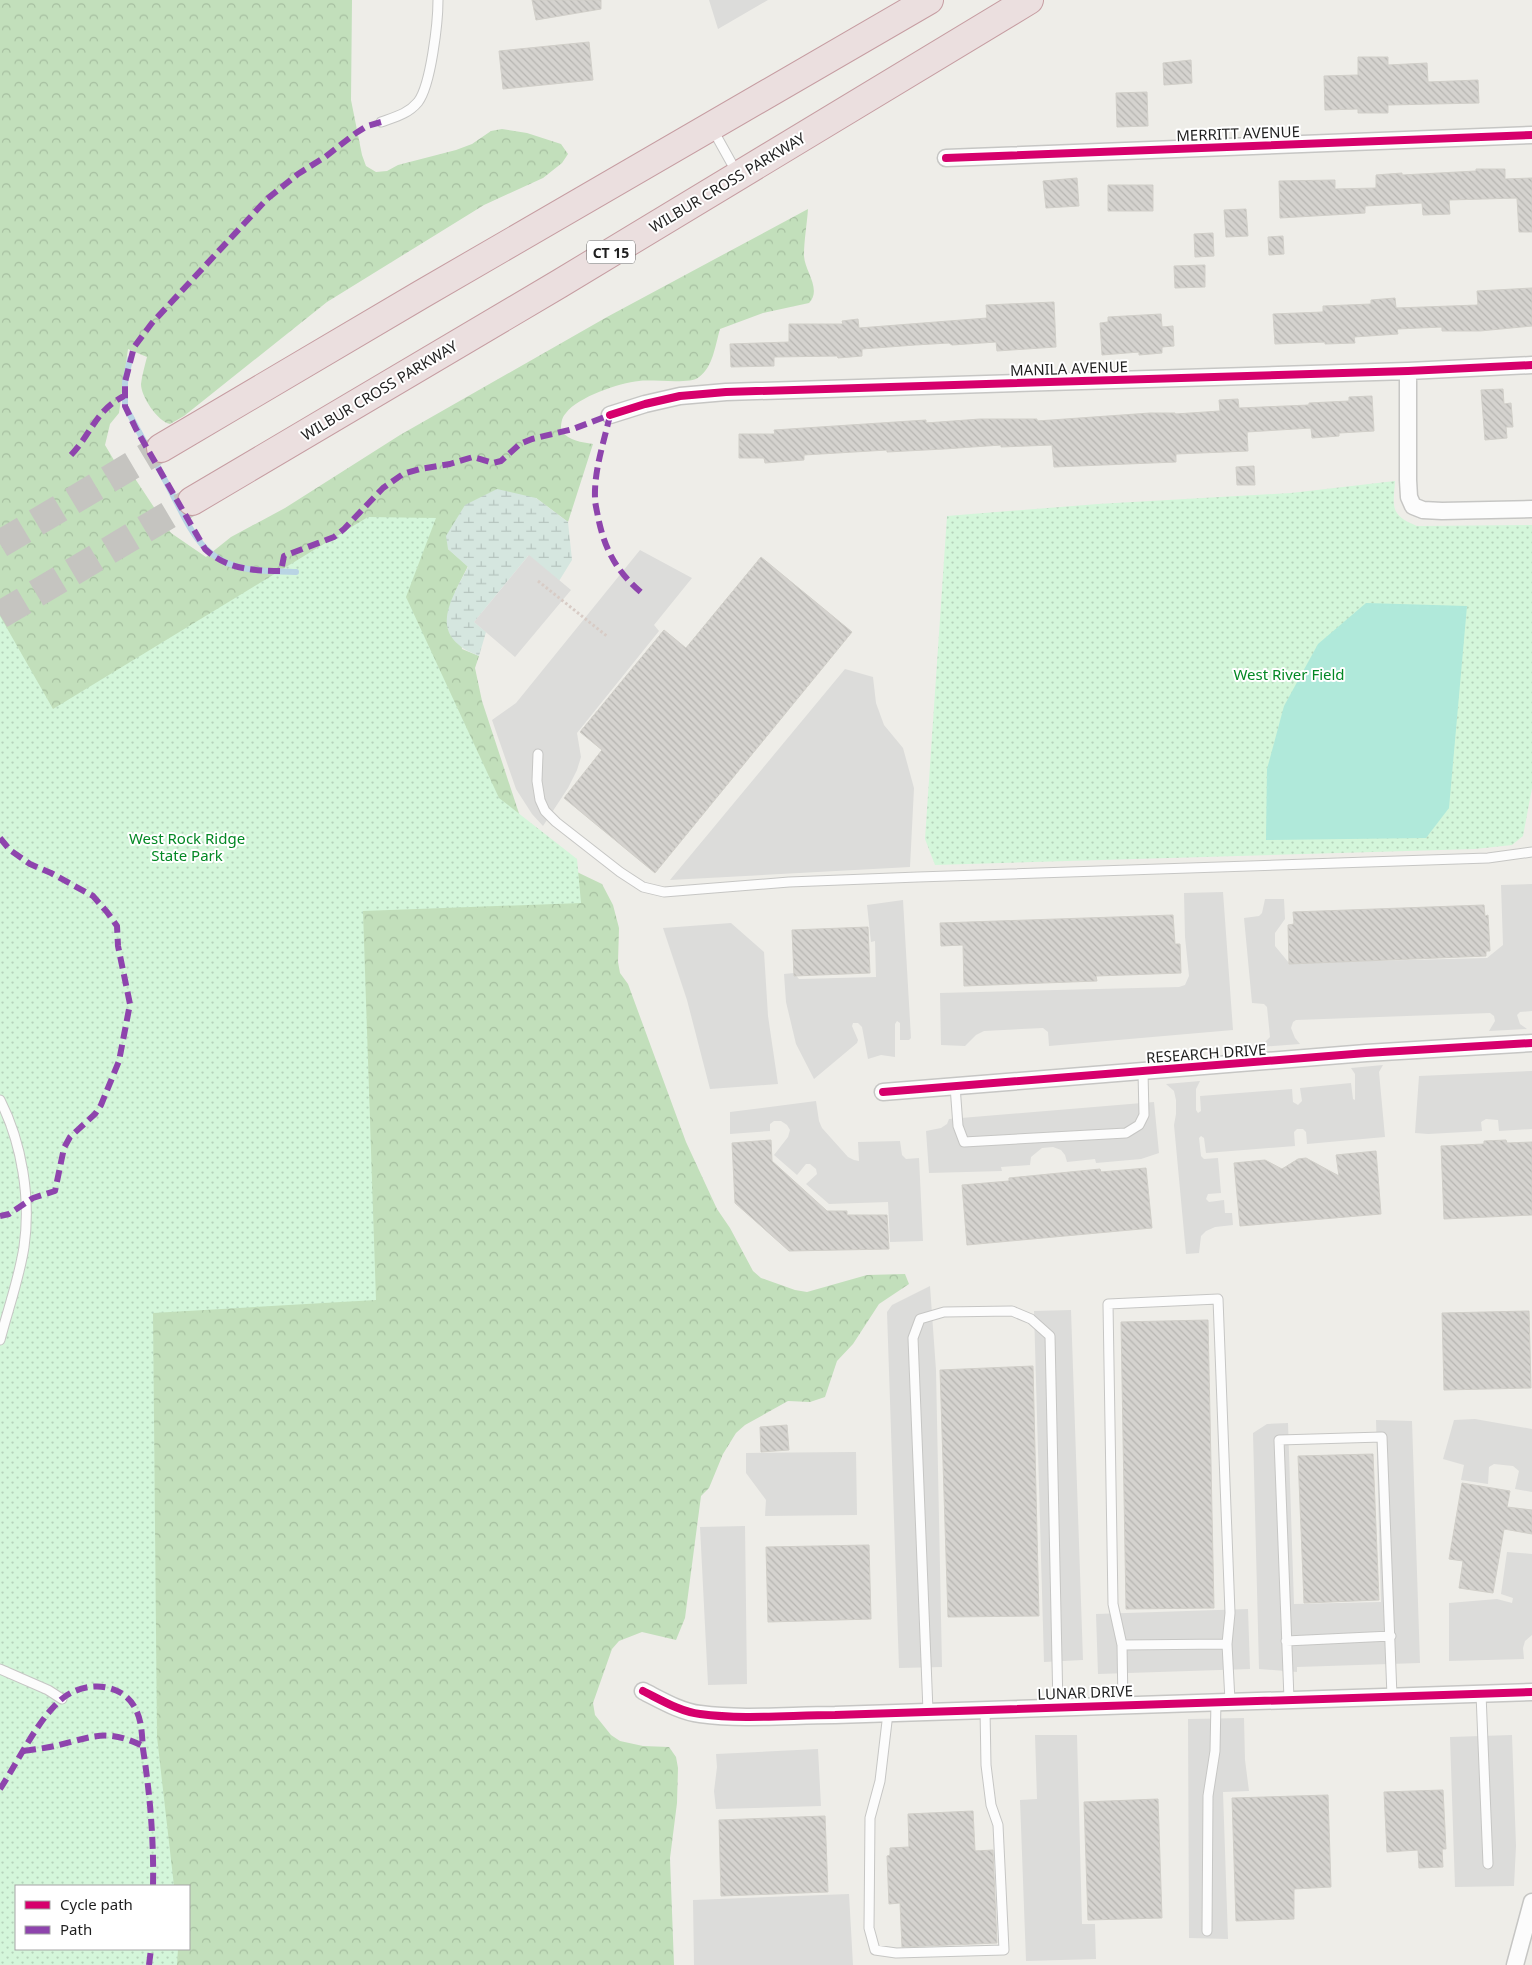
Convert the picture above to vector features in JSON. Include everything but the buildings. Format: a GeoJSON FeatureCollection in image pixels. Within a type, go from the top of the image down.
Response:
{"type":"FeatureCollection","features":[{"type":"Feature","properties":{"kind":"highway"},"geometry":{"type":"LineString","coordinates":[[161,448],[422,294],[712,128],[929,0]]}},
{"type":"Feature","properties":{"kind":"highway","name":"WILBUR CROSS PARKWAY"},"geometry":{"type":"LineString","coordinates":[[192,501],[1029,0]]}},
{"type":"Feature","properties":{"kind":"street","name":"MERRITT AVENUE"},"geometry":{"type":"LineString","coordinates":[[946,158],[1532,135]]}},
{"type":"Feature","properties":{"kind":"street","name":"MANILA AVENUE"},"geometry":{"type":"LineString","coordinates":[[610,415],[680,396],[726,392],[1408,371],[1532,365]]}},
{"type":"Feature","properties":{"kind":"street"},"geometry":{"type":"LineString","coordinates":[[1408,371],[1408,480],[1412,506],[1423,510],[1442,511],[1532,509]]}},
{"type":"Feature","properties":{"kind":"street","name":"RESEARCH DRIVE"},"geometry":{"type":"LineString","coordinates":[[883,1092],[1143,1072],[1366,1052],[1532,1043]]}},
{"type":"Feature","properties":{"kind":"street","name":"LUNAR DRIVE"},"geometry":{"type":"LineString","coordinates":[[643,1691],[675,1706],[699,1714],[738,1716],[928,1712],[1532,1692]]}},
{"type":"Feature","properties":{"kind":"street"},"geometry":{"type":"LineString","coordinates":[[1516,1965],[1532,1902]]}},
{"type":"Feature","properties":{"kind":"lane"},"geometry":{"type":"LineString","coordinates":[[381,122],[405,114],[418,101],[432,57],[438,0]]}},
{"type":"Feature","properties":{"kind":"lane"},"geometry":{"type":"LineString","coordinates":[[712,128],[739,175]]}},
{"type":"Feature","properties":{"kind":"lane"},"geometry":{"type":"LineString","coordinates":[[538,754],[537,781],[540,800],[545,811],[556,822],[620,872],[643,887],[664,892],[789,882],[1488,858],[1532,852]]}},
{"type":"Feature","properties":{"kind":"lane"},"geometry":{"type":"LineString","coordinates":[[955,1086],[958,1126],[964,1142],[1126,1134],[1139,1125],[1144,1115],[1143,1072]]}},
{"type":"Feature","properties":{"kind":"lane"},"geometry":{"type":"LineString","coordinates":[[0,1100],[9,1117],[18,1146],[25,1203],[24,1245],[18,1276],[0,1339]]}},
{"type":"Feature","properties":{"kind":"lane"},"geometry":{"type":"LineString","coordinates":[[1123,1705],[1122,1645],[1114,1604],[1108,1304],[1218,1299],[1230,1613],[1223,1701],[1208,1796],[1207,1931]]}},
{"type":"Feature","properties":{"kind":"lane"},"geometry":{"type":"LineString","coordinates":[[928,1712],[913,1338],[920,1319],[944,1312],[1012,1311],[1031,1319],[1050,1336],[1058,1707]]}},
{"type":"Feature","properties":{"kind":"lane"},"geometry":{"type":"LineString","coordinates":[[1289,1699],[1279,1440],[1382,1437],[1392,1696]]}},
{"type":"Feature","properties":{"kind":"lane"},"geometry":{"type":"LineString","coordinates":[[1286,1641],[1391,1636]]}},
{"type":"Feature","properties":{"kind":"lane"},"geometry":{"type":"LineString","coordinates":[[1122,1645],[1227,1644]]}},
{"type":"Feature","properties":{"kind":"lane"},"geometry":{"type":"LineString","coordinates":[[0,1669],[48,1690],[62,1699]]}},
{"type":"Feature","properties":{"kind":"lane"},"geometry":{"type":"LineString","coordinates":[[1481,1694],[1488,1864]]}},
{"type":"Feature","properties":{"kind":"lane"},"geometry":{"type":"LineString","coordinates":[[888,1713],[880,1781],[870,1818],[869,1928],[875,1950],[896,1953],[1004,1950],[998,1825],[991,1805],[986,1765],[985,1710]]}},
{"type":"Feature","properties":{"kind":"path"},"geometry":{"type":"LineString","coordinates":[[538,581],[608,637]]}},
{"type":"Feature","properties":{"kind":"green space"},"geometry":{"type":"Polygon","coordinates":[[[0,0],[352,0],[351,100],[366,166],[376,172],[387,171],[398,165],[456,150],[472,144],[491,131],[502,129],[527,133],[561,144],[568,154],[562,163],[543,178],[484,205],[327,302],[184,416],[170,424],[155,413],[144,395],[141,384],[147,357],[128,349],[119,413],[110,424],[105,445],[118,467],[132,474],[171,533],[206,557],[231,537],[285,508],[400,435],[607,317],[808,209],[804,256],[814,292],[813,298],[809,303],[763,313],[720,329],[710,362],[704,373],[699,377],[688,381],[631,382],[589,396],[572,407],[564,415],[561,431],[572,439],[593,444],[568,522],[536,498],[448,549],[468,566],[455,592],[462,649],[479,656],[475,668],[482,701],[531,850],[602,884],[613,905],[619,928],[618,962],[620,973],[628,984],[686,1142],[717,1209],[730,1228],[753,1271],[761,1278],[795,1290],[807,1292],[867,1275],[905,1274],[909,1284],[879,1304],[853,1344],[837,1361],[825,1397],[810,1402],[788,1401],[745,1425],[736,1433],[723,1454],[709,1488],[701,1496],[685,1618],[676,1640],[642,1632],[619,1641],[612,1649],[593,1703],[595,1715],[611,1735],[620,1741],[643,1746],[669,1747],[676,1757],[678,1768],[677,1803],[670,1858],[674,1965],[0,1965],[0,0]]]}},
{"type":"Feature","properties":{"kind":"green space","name":"West River Field"},"geometry":{"type":"Polygon","coordinates":[[[1395,481],[1395,510],[1402,518],[1417,526],[1532,525],[1532,788],[1523,836],[1512,845],[1475,849],[935,865],[925,839],[947,516],[1098,504],[1291,493],[1395,481]]]}},
{"type":"Feature","properties":{"kind":"green space"},"geometry":{"type":"Polygon","coordinates":[[[497,489],[536,498],[568,522],[572,560],[559,581],[528,556],[474,622],[486,632],[479,656],[463,648],[453,639],[448,629],[447,617],[449,606],[468,567],[448,549],[446,536],[465,505],[497,489]]]}},
{"type":"Feature","properties":{"kind":"green space","name":"West Rock Ridge State Park"},"geometry":{"type":"Polygon","coordinates":[[[368,517],[436,518],[406,597],[499,798],[577,859],[581,903],[363,911],[376,1300],[153,1313],[157,1737],[174,1885],[15,1885],[15,1950],[178,1950],[177,1965],[0,1965],[0,616],[53,709],[368,517]]]}},
{"type":"Feature","properties":{"kind":"green space"},"geometry":{"type":"Polygon","coordinates":[[[1366,603],[1467,606],[1449,808],[1426,838],[1266,840],[1267,769],[1284,706],[1318,644],[1366,603]]]}},
{"type":"Feature","properties":{"kind":"shaded area"},"geometry":{"type":"Polygon","coordinates":[[[709,0],[768,0],[718,29],[709,0]]]}},
{"type":"Feature","properties":{"kind":"shaded area"},"geometry":{"type":"Polygon","coordinates":[[[640,550],[692,578],[654,625],[659,631],[577,733],[581,757],[577,770],[568,788],[543,826],[532,814],[516,789],[492,720],[516,703],[640,550]]]}},
{"type":"Feature","properties":{"kind":"shaded area"},"geometry":{"type":"Polygon","coordinates":[[[529,555],[571,590],[515,657],[474,622],[529,555]]]}},
{"type":"Feature","properties":{"kind":"shaded area"},"geometry":{"type":"Polygon","coordinates":[[[845,669],[873,677],[876,703],[884,725],[903,748],[914,788],[910,867],[670,880],[845,669]]]}},
{"type":"Feature","properties":{"kind":"shaded area"},"geometry":{"type":"Polygon","coordinates":[[[1532,884],[1532,1011],[1520,1012],[1517,1015],[1520,1024],[1527,1029],[1489,1031],[1495,1021],[1494,1016],[1490,1013],[1296,1020],[1291,1028],[1300,1044],[1260,1047],[1270,1037],[1267,1007],[1264,1004],[1252,1003],[1244,918],[1259,916],[1262,913],[1265,899],[1284,899],[1285,919],[1275,933],[1275,946],[1289,963],[1487,958],[1503,945],[1501,885],[1532,884]]]}},
{"type":"Feature","properties":{"kind":"shaded area"},"geometry":{"type":"Polygon","coordinates":[[[1223,892],[1233,1030],[1049,1046],[1048,1032],[1043,1028],[984,1031],[976,1035],[965,1046],[941,1045],[940,993],[1179,987],[1185,985],[1189,976],[1185,937],[1184,893],[1223,892]]]}},
{"type":"Feature","properties":{"kind":"shaded area"},"geometry":{"type":"Polygon","coordinates":[[[903,900],[911,1038],[909,1040],[900,1040],[900,1023],[897,1021],[895,1024],[895,1057],[881,1055],[868,1059],[862,1027],[858,1023],[853,1023],[852,1026],[858,1040],[857,1043],[814,1079],[796,1044],[786,1002],[784,974],[794,973],[799,979],[876,977],[875,941],[871,942],[867,905],[903,900]]]}},
{"type":"Feature","properties":{"kind":"shaded area"},"geometry":{"type":"Polygon","coordinates":[[[731,923],[764,952],[768,1016],[778,1084],[710,1089],[687,1000],[663,928],[731,923]]]}},
{"type":"Feature","properties":{"kind":"shaded area"},"geometry":{"type":"Polygon","coordinates":[[[1383,1065],[1379,1072],[1385,1137],[1307,1144],[1306,1132],[1303,1129],[1297,1129],[1294,1132],[1295,1146],[1206,1153],[1204,1138],[1201,1136],[1199,1138],[1201,1156],[1204,1159],[1218,1158],[1221,1193],[1208,1194],[1206,1199],[1209,1202],[1224,1200],[1225,1213],[1232,1213],[1233,1225],[1215,1227],[1206,1231],[1201,1236],[1199,1253],[1186,1254],[1174,1125],[1176,1100],[1174,1091],[1166,1084],[1200,1081],[1196,1089],[1196,1110],[1198,1113],[1201,1111],[1200,1096],[1292,1089],[1293,1102],[1298,1105],[1302,1101],[1300,1088],[1351,1083],[1353,1099],[1355,1100],[1355,1074],[1351,1068],[1383,1065]]]}},
{"type":"Feature","properties":{"kind":"shaded area"},"geometry":{"type":"Polygon","coordinates":[[[1532,1071],[1532,1129],[1499,1131],[1498,1120],[1486,1119],[1481,1122],[1482,1131],[1415,1133],[1419,1076],[1532,1071]]]}},
{"type":"Feature","properties":{"kind":"shaded area"},"geometry":{"type":"Polygon","coordinates":[[[816,1101],[822,1128],[848,1157],[859,1161],[858,1142],[900,1141],[902,1155],[906,1159],[919,1158],[923,1241],[890,1242],[888,1202],[829,1204],[806,1184],[817,1174],[816,1169],[810,1164],[806,1164],[797,1175],[774,1155],[788,1137],[790,1130],[781,1121],[774,1121],[770,1124],[770,1131],[730,1134],[730,1112],[816,1101]]]}},
{"type":"Feature","properties":{"kind":"shaded area"},"geometry":{"type":"Polygon","coordinates":[[[1154,1102],[1159,1153],[1141,1159],[1096,1163],[1095,1159],[1067,1162],[1061,1150],[1053,1147],[1042,1148],[1031,1157],[1030,1165],[1001,1167],[1002,1171],[929,1173],[926,1131],[941,1128],[947,1124],[949,1119],[1154,1102]]]}},
{"type":"Feature","properties":{"kind":"shaded area"},"geometry":{"type":"Polygon","coordinates":[[[930,1286],[936,1370],[942,1667],[899,1668],[887,1312],[892,1305],[930,1286]]]}},
{"type":"Feature","properties":{"kind":"shaded area"},"geometry":{"type":"Polygon","coordinates":[[[1071,1310],[1083,1660],[1044,1662],[1034,1311],[1071,1310]]]}},
{"type":"Feature","properties":{"kind":"shaded area"},"geometry":{"type":"Polygon","coordinates":[[[1475,1419],[1532,1429],[1532,1492],[1515,1489],[1519,1471],[1513,1466],[1494,1464],[1489,1467],[1488,1484],[1461,1480],[1464,1465],[1443,1459],[1454,1420],[1475,1419]]]}},
{"type":"Feature","properties":{"kind":"shaded area"},"geometry":{"type":"Polygon","coordinates":[[[1376,1420],[1412,1421],[1420,1663],[1297,1667],[1297,1672],[1259,1669],[1253,1433],[1267,1424],[1288,1423],[1294,1604],[1381,1602],[1376,1420]]]}},
{"type":"Feature","properties":{"kind":"shaded area"},"geometry":{"type":"Polygon","coordinates":[[[856,1452],[857,1515],[765,1516],[766,1500],[746,1473],[746,1453],[856,1452]]]}},
{"type":"Feature","properties":{"kind":"shaded area"},"geometry":{"type":"Polygon","coordinates":[[[745,1526],[747,1684],[708,1685],[700,1527],[745,1526]]]}},
{"type":"Feature","properties":{"kind":"shaded area"},"geometry":{"type":"Polygon","coordinates":[[[1507,1552],[1532,1554],[1532,1635],[1525,1641],[1523,1648],[1524,1659],[1449,1661],[1449,1603],[1497,1599],[1512,1603],[1513,1598],[1501,1594],[1507,1552]]]}},
{"type":"Feature","properties":{"kind":"shaded area"},"geometry":{"type":"Polygon","coordinates":[[[1248,1609],[1250,1669],[1098,1674],[1096,1614],[1248,1609]]]}},
{"type":"Feature","properties":{"kind":"shaded area"},"geometry":{"type":"Polygon","coordinates":[[[1244,1718],[1245,1760],[1249,1791],[1223,1792],[1228,1939],[1189,1938],[1188,1719],[1244,1718]]]}},
{"type":"Feature","properties":{"kind":"shaded area"},"geometry":{"type":"Polygon","coordinates":[[[1035,1735],[1077,1735],[1082,1924],[1095,1924],[1096,1959],[1026,1961],[1020,1800],[1037,1799],[1035,1735]]]}},
{"type":"Feature","properties":{"kind":"shaded area"},"geometry":{"type":"Polygon","coordinates":[[[1512,1735],[1516,1846],[1514,1886],[1455,1887],[1450,1737],[1512,1735]]]}},
{"type":"Feature","properties":{"kind":"shaded area"},"geometry":{"type":"Polygon","coordinates":[[[818,1749],[821,1806],[716,1809],[714,1791],[717,1767],[716,1754],[818,1749]]]}},
{"type":"Feature","properties":{"kind":"shaded area"},"geometry":{"type":"Polygon","coordinates":[[[849,1894],[853,1965],[694,1965],[693,1900],[849,1894]]]}},
{"type":"Feature","properties":{"kind":"waterway"},"geometry":{"type":"LineString","coordinates":[[130,359],[125,382],[125,406],[166,482]]}},
{"type":"Feature","properties":{"kind":"waterway"},"geometry":{"type":"LineString","coordinates":[[167,484],[200,542],[222,561],[238,567],[262,571],[296,572]]}},
{"type":"Feature","properties":{"kind":"tunnel"},"geometry":{"type":"LineString","coordinates":[[0,544],[161,448]]}},
{"type":"Feature","properties":{"kind":"tunnel"},"geometry":{"type":"LineString","coordinates":[[0,615],[192,501]]}},
{"type":"Feature","properties":{"kind":"marked path"},"geometry":{"type":"LineString","coordinates":[[381,122],[367,126],[356,133],[325,157],[298,174],[267,199],[152,323],[134,347],[125,382],[125,406],[136,429],[205,549],[222,561],[240,568],[281,571],[284,556],[334,537],[383,488],[403,474],[473,457],[493,463],[501,461],[520,444],[532,439],[573,429],[610,415]]}},
{"type":"Feature","properties":{"kind":"marked path"},"geometry":{"type":"LineString","coordinates":[[71,455],[106,408],[124,396]]}},
{"type":"Feature","properties":{"kind":"marked path"},"geometry":{"type":"LineString","coordinates":[[610,415],[596,477],[596,508],[608,551],[619,569],[643,594]]}},
{"type":"Feature","properties":{"kind":"marked path"},"geometry":{"type":"LineString","coordinates":[[0,838],[10,850],[30,864],[93,896],[107,912],[117,926],[118,946],[130,1004],[119,1061],[101,1105],[95,1114],[70,1137],[64,1148],[55,1191],[33,1198],[9,1214],[0,1216]]}},
{"type":"Feature","properties":{"kind":"marked path"},"geometry":{"type":"LineString","coordinates":[[0,1789],[37,1728],[63,1698],[72,1692],[93,1687],[104,1687],[124,1695],[137,1712],[141,1725],[151,1818],[153,1885]]}},
{"type":"Feature","properties":{"kind":"marked path"},"geometry":{"type":"LineString","coordinates":[[24,1751],[101,1736],[120,1737],[143,1746]]}},
{"type":"Feature","properties":{"kind":"marked path"},"geometry":{"type":"LineString","coordinates":[[149,1965],[151,1950]]}},
{"type":"Feature","properties":{"kind":"cycle path"},"geometry":{"type":"LineString","coordinates":[[946,158],[1532,135]]}},
{"type":"Feature","properties":{"kind":"cycle path"},"geometry":{"type":"LineString","coordinates":[[610,415],[680,396],[726,392],[1408,371],[1532,365]]}},
{"type":"Feature","properties":{"kind":"cycle path"},"geometry":{"type":"LineString","coordinates":[[883,1092],[1366,1053],[1532,1043]]}},
{"type":"Feature","properties":{"kind":"cycle path"},"geometry":{"type":"LineString","coordinates":[[643,1691],[671,1705],[693,1713],[750,1717],[1532,1692]]}}]}
